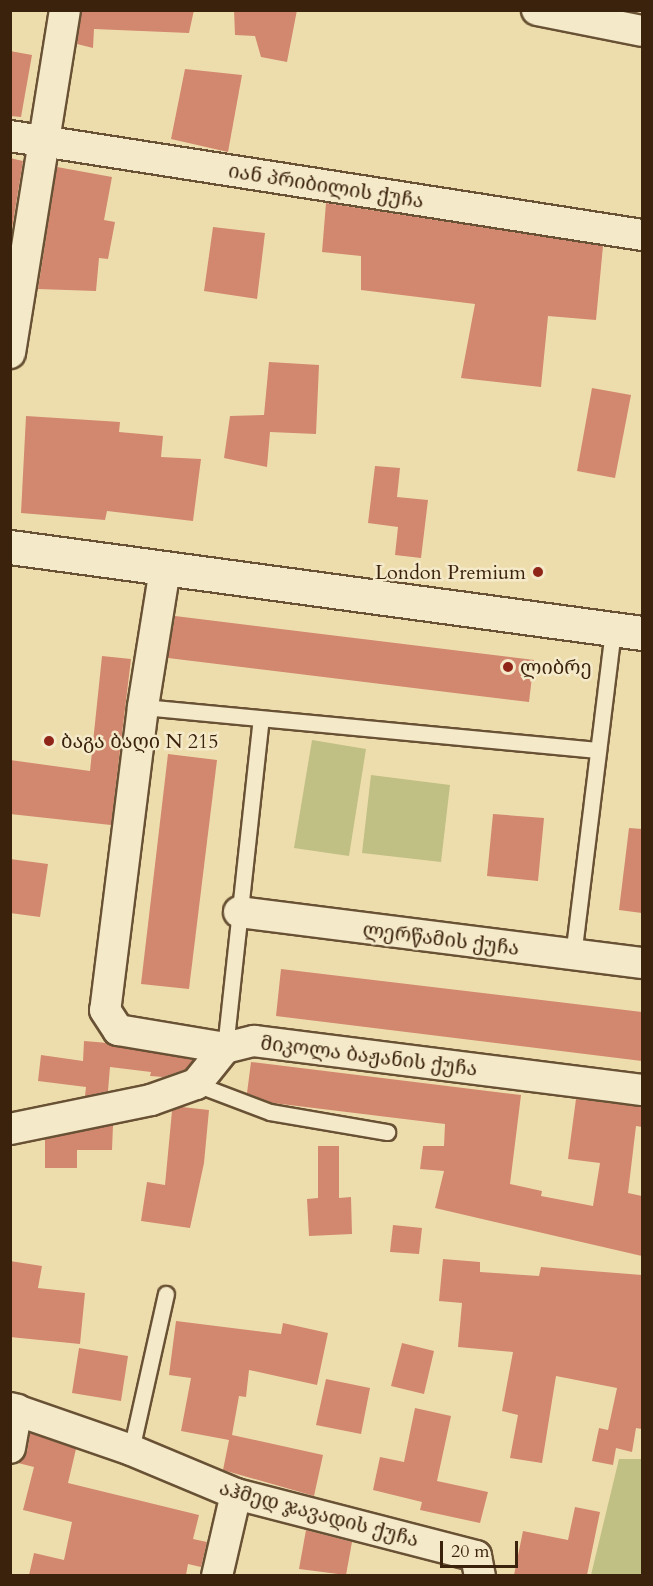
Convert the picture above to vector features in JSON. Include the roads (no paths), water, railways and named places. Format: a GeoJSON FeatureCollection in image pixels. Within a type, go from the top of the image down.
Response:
{"type":"FeatureCollection","features":[{"type":"Feature","properties":{"kind":"main road"},"geometry":{"type":"LineString","coordinates":[[10,547],[628,631]]}},
{"type":"Feature","properties":{"kind":"street"},"geometry":{"type":"LineString","coordinates":[[10,353],[65,10]]}},
{"type":"Feature","properties":{"kind":"street"},"geometry":{"type":"LineString","coordinates":[[537,10],[642,32]]}},
{"type":"Feature","properties":{"kind":"street","name":"იან პრიბილის ქუჩა"},"geometry":{"type":"LineString","coordinates":[[10,136],[642,235]]}},
{"type":"Feature","properties":{"kind":"street"},"geometry":{"type":"LineString","coordinates":[[10,1129],[110,1111],[196,1084],[225,1048],[117,1030],[105,1010],[143,707],[165,569]]}},
{"type":"Feature","properties":{"kind":"street","name":"ლერწამის ქუჩა"},"geometry":{"type":"LineString","coordinates":[[239,912],[642,963]]}},
{"type":"Feature","properties":{"kind":"street","name":"მიკოლა ბაჟანის ქუჩა"},"geometry":{"type":"LineString","coordinates":[[225,1048],[254,1041],[642,1090]]}},
{"type":"Feature","properties":{"kind":"street"},"geometry":{"type":"LineString","coordinates":[[10,1448],[14,1409]]}},
{"type":"Feature","properties":{"kind":"street","name":"აჰმედ ჯავადის ქუჩა"},"geometry":{"type":"LineString","coordinates":[[14,1409],[131,1450],[236,1494],[476,1556],[480,1575]]}},
{"type":"Feature","properties":{"kind":"street"},"geometry":{"type":"LineString","coordinates":[[217,1575],[236,1494]]}},
{"type":"Feature","properties":{"kind":"lane"},"geometry":{"type":"LineString","coordinates":[[573,956],[598,750],[628,631]]}},
{"type":"Feature","properties":{"kind":"lane"},"geometry":{"type":"LineString","coordinates":[[143,707],[598,750]]}},
{"type":"Feature","properties":{"kind":"lane"},"geometry":{"type":"LineString","coordinates":[[225,1048],[261,719]]}},
{"type":"Feature","properties":{"kind":"lane"},"geometry":{"type":"LineString","coordinates":[[196,1084],[270,1112],[387,1132]]}},
{"type":"Feature","properties":{"kind":"lane"},"geometry":{"type":"LineString","coordinates":[[131,1450],[166,1294]]}},
{"type":"Feature","properties":{"kind":"place","name":"London Premium"},"geometry":{"type":"Point","coordinates":[538,572]}},
{"type":"Feature","properties":{"kind":"place","name":"ლიბრე"},"geometry":{"type":"Point","coordinates":[508,667]}},
{"type":"Feature","properties":{"kind":"place","name":"ბაგა ბაღი N 215"},"geometry":{"type":"Point","coordinates":[49,741]}}]}
